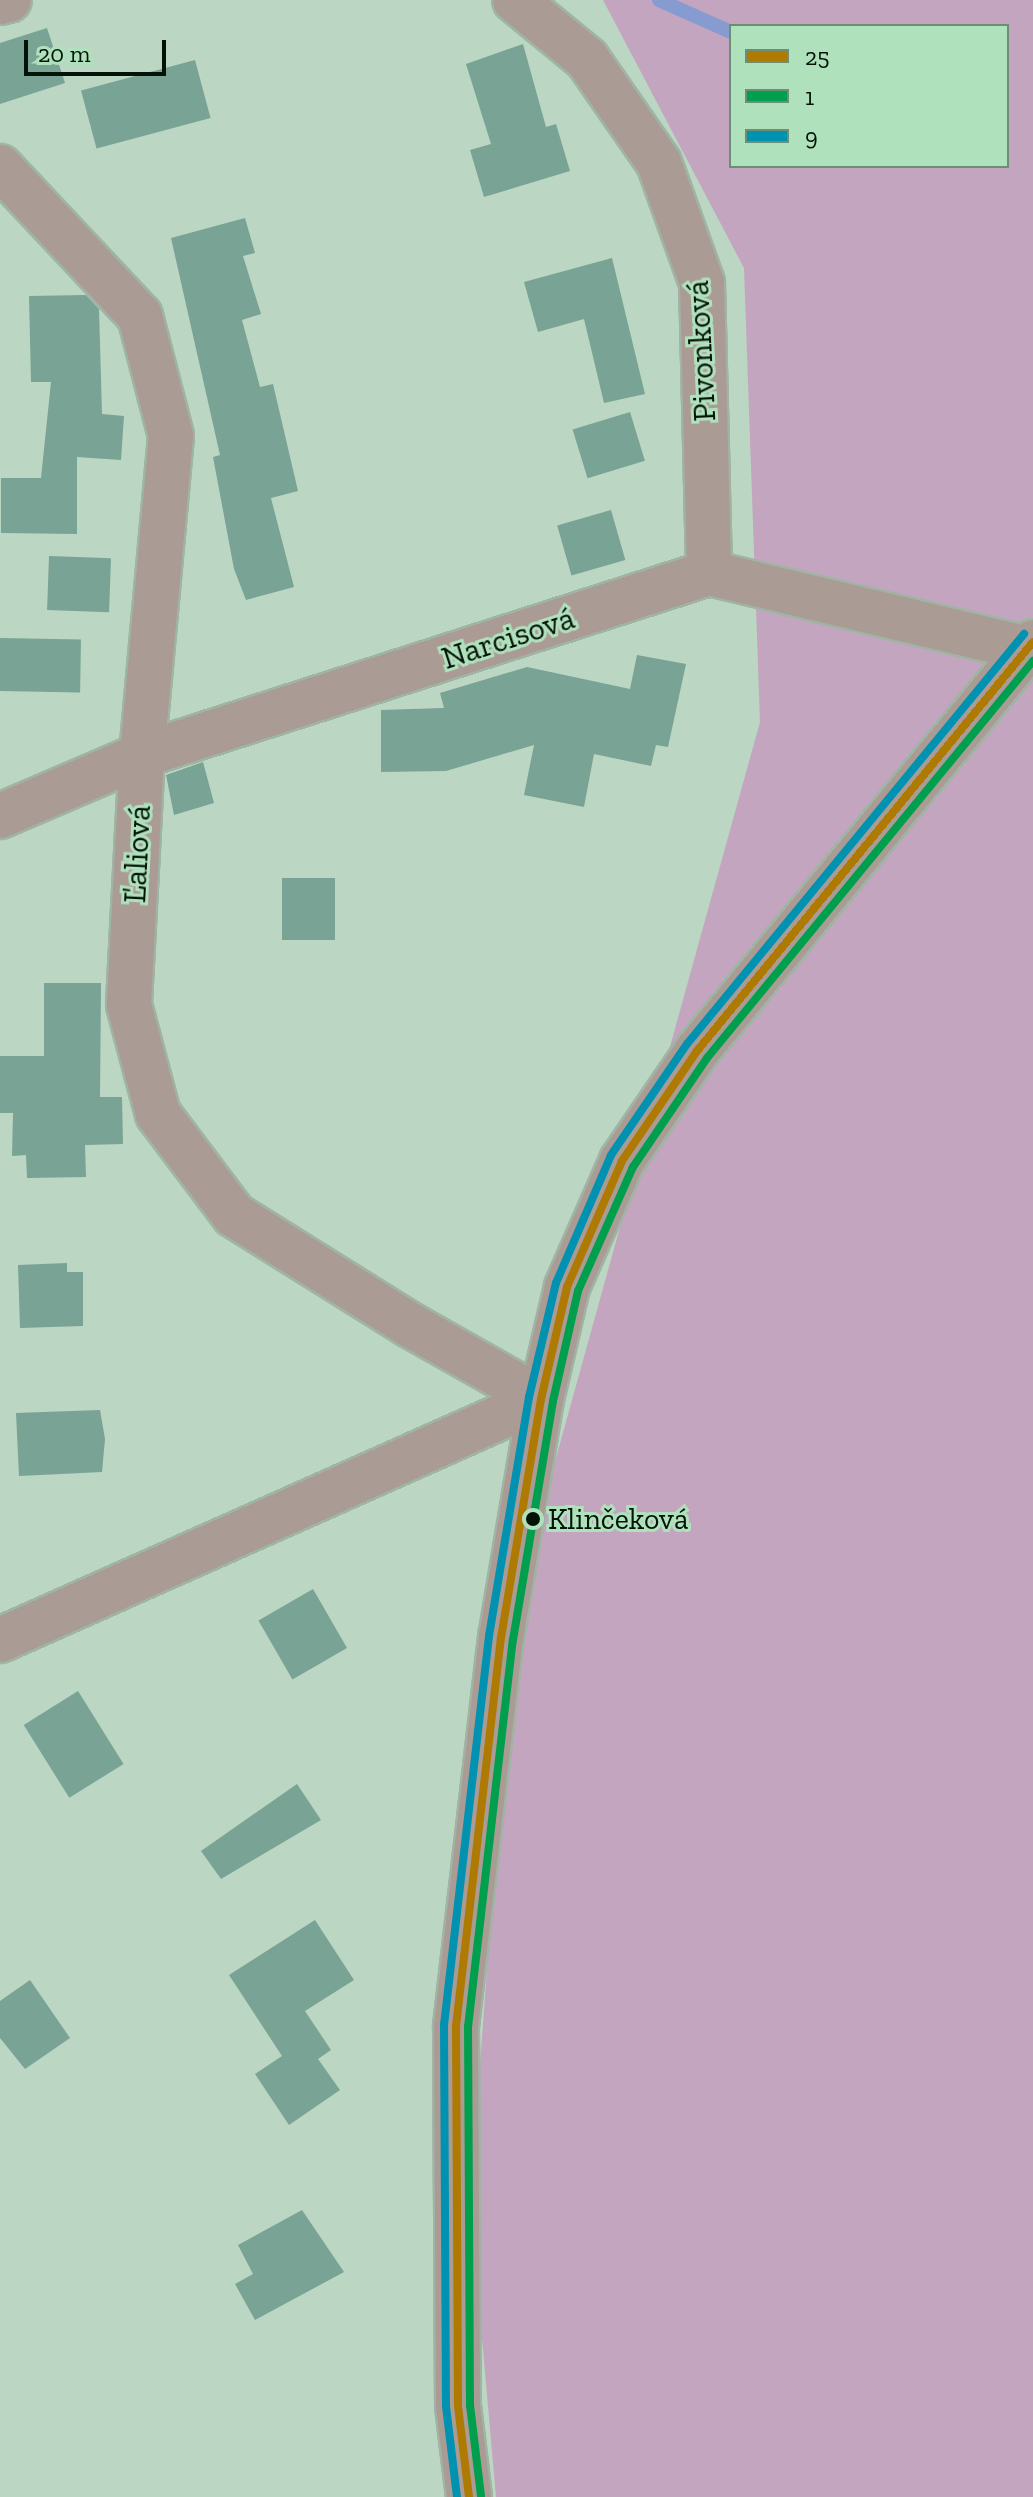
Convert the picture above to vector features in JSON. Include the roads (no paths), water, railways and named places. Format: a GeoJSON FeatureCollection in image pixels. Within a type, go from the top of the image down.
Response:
{"type":"FeatureCollection","features":[{"type":"Feature","properties":{"kind":"street"},"geometry":{"type":"LineString","coordinates":[[0,2],[9,0]]}},
{"type":"Feature","properties":{"kind":"street","name":"Pivonková"},"geometry":{"type":"LineString","coordinates":[[515,0],[587,59],[659,163],[702,283],[709,573]]}},
{"type":"Feature","properties":{"kind":"street","name":"Ľaliová"},"geometry":{"type":"LineString","coordinates":[[0,167],[140,316],[171,436],[142,755],[129,1005],[158,1114],[234,1215],[410,1325],[541,1399]]}},
{"type":"Feature","properties":{"kind":"street"},"geometry":{"type":"LineString","coordinates":[[469,2497],[458,2406],[456,2026],[499,1652],[541,1399],[567,1287],[622,1161],[697,1051],[1030,645],[709,573]]}},
{"type":"Feature","properties":{"kind":"street","name":"Narcisová"},"geometry":{"type":"LineString","coordinates":[[0,816],[142,755],[709,573]]}},
{"type":"Feature","properties":{"kind":"street"},"geometry":{"type":"LineString","coordinates":[[0,1640],[541,1399]]}},
{"type":"Feature","properties":{"kind":"waterway"},"geometry":{"type":"LineString","coordinates":[[659,0],[729,31]]}},
{"type":"Feature","properties":{"kind":"place","name":"Klinčeková"},"geometry":{"type":"Point","coordinates":[533,1519]}}]}
